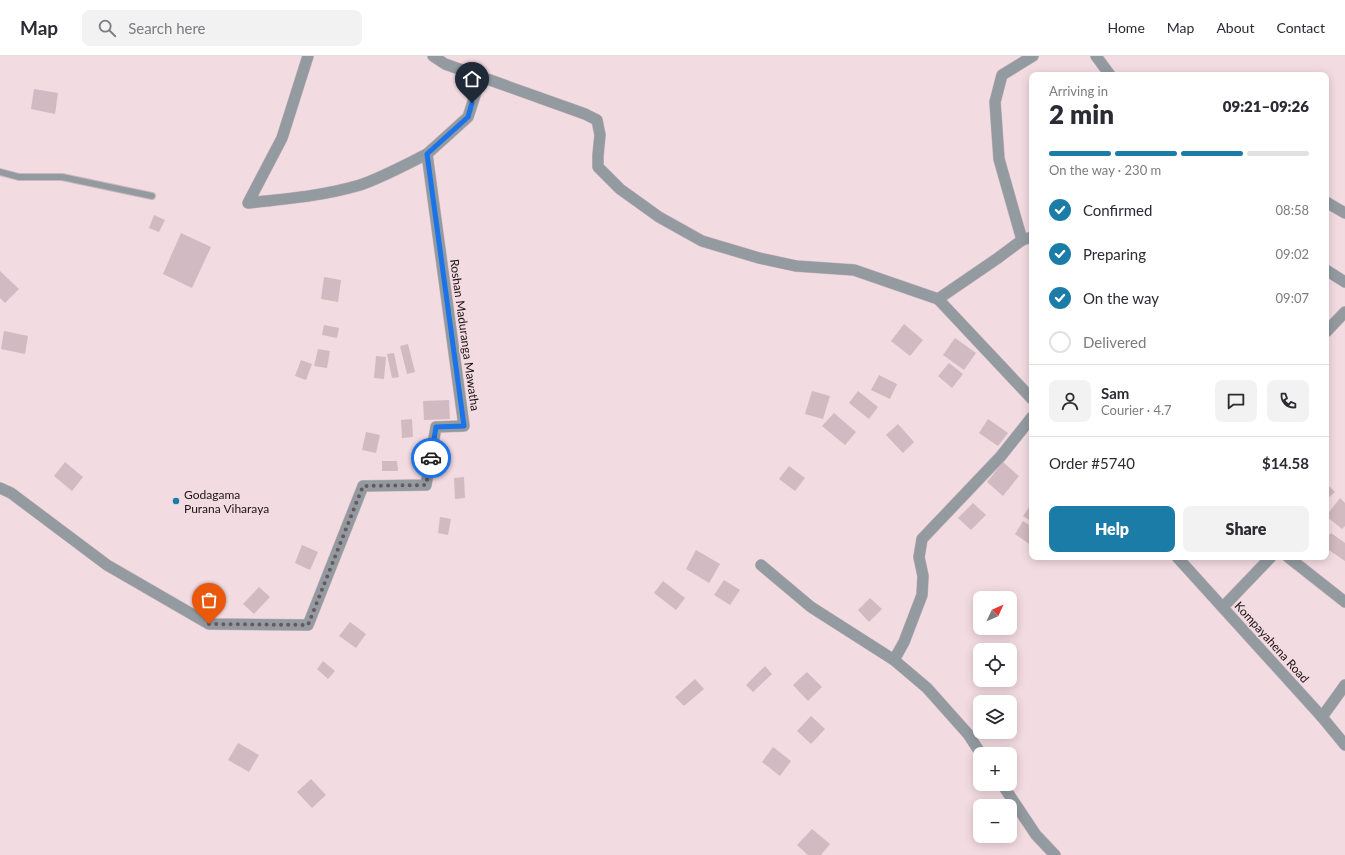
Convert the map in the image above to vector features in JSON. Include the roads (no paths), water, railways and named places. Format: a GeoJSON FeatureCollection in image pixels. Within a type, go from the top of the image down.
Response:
{"type":"FeatureCollection","features":[{"type":"Feature","properties":{"kind":"street"},"geometry":{"type":"LineString","coordinates":[[308,56],[282,138],[248,203],[314,196],[361,185],[427,154],[468,117],[481,77]]}},
{"type":"Feature","properties":{"kind":"street"},"geometry":{"type":"LineString","coordinates":[[433,56],[445,64],[585,114],[597,120],[600,136],[598,167],[620,189],[659,218],[702,242],[759,258],[796,266],[854,270],[938,298],[1029,396]]}},
{"type":"Feature","properties":{"kind":"street"},"geometry":{"type":"LineString","coordinates":[[938,298],[1027,239],[999,159],[995,102],[1002,75],[1033,56]]}},
{"type":"Feature","properties":{"kind":"street"},"geometry":{"type":"LineString","coordinates":[[1096,56],[1108,72]]}},
{"type":"Feature","properties":{"kind":"street","name":"Roshan Maduranga Mawatha"},"geometry":{"type":"LineString","coordinates":[[0,488],[11,493],[107,565],[209,624],[308,625],[363,486],[426,485],[436,427],[464,426],[427,154]]}},
{"type":"Feature","properties":{"kind":"street"},"geometry":{"type":"LineString","coordinates":[[1329,204],[1345,214]]}},
{"type":"Feature","properties":{"kind":"street"},"geometry":{"type":"LineString","coordinates":[[1329,272],[1345,282]]}},
{"type":"Feature","properties":{"kind":"street"},"geometry":{"type":"LineString","coordinates":[[1329,329],[1345,312]]}},
{"type":"Feature","properties":{"kind":"street"},"geometry":{"type":"LineString","coordinates":[[894,660],[904,642],[922,595],[923,576],[919,557],[922,539],[1001,456],[1029,421]]}},
{"type":"Feature","properties":{"kind":"street","name":"Kompayahena Road"},"geometry":{"type":"LineString","coordinates":[[1180,560],[1345,745]]}},
{"type":"Feature","properties":{"kind":"street"},"geometry":{"type":"LineString","coordinates":[[1223,607],[1268,560]]}},
{"type":"Feature","properties":{"kind":"street"},"geometry":{"type":"LineString","coordinates":[[1292,560],[1345,602]]}},
{"type":"Feature","properties":{"kind":"street"},"geometry":{"type":"LineString","coordinates":[[761,565],[811,607],[894,660],[927,688],[968,734],[976,747]]}},
{"type":"Feature","properties":{"kind":"street"},"geometry":{"type":"LineString","coordinates":[[1322,718],[1345,685]]}},
{"type":"Feature","properties":{"kind":"street"},"geometry":{"type":"LineString","coordinates":[[1007,791],[1036,835],[1055,855]]}},
{"type":"Feature","properties":{"kind":"lane"},"geometry":{"type":"LineString","coordinates":[[0,172],[19,177],[62,177],[152,196]]}},
{"type":"Feature","properties":{"kind":"place","name":"Godagama Purana Viharaya"},"geometry":{"type":"Point","coordinates":[176,501]}}]}
